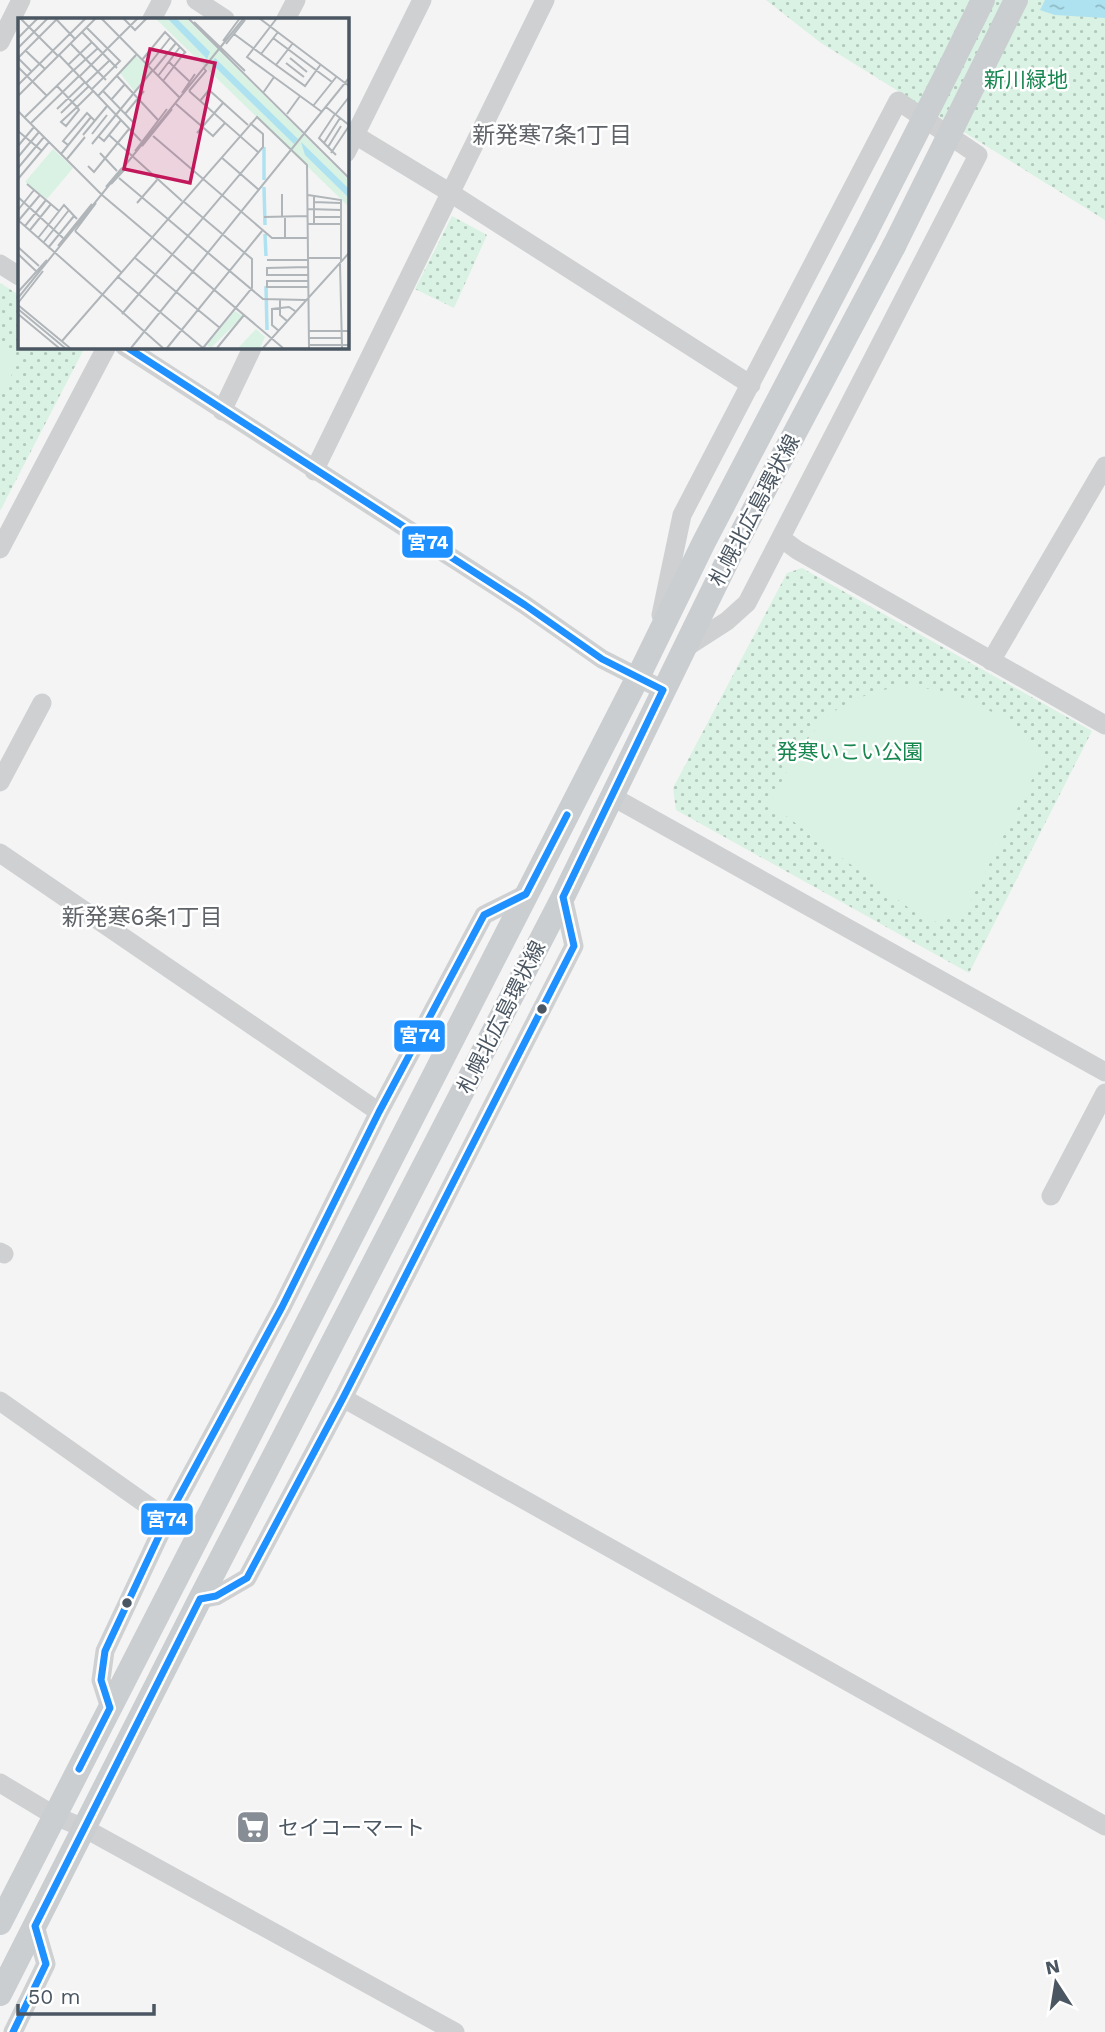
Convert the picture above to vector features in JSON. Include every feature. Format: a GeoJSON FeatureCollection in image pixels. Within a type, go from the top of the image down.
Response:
{"type":"FeatureCollection","features":[{"type":"Feature","properties":{"kind":"main road","name":"札幌北広島環状線"},"geometry":{"type":"LineString","coordinates":[[0,1923],[983,0]]}},
{"type":"Feature","properties":{"kind":"main road","name":"札幌北広島環状線"},"geometry":{"type":"LineString","coordinates":[[0,1994],[200,1599],[563,897],[682,650],[894,246],[1016,0]]}},
{"type":"Feature","properties":{"kind":"street"},"geometry":{"type":"LineString","coordinates":[[0,42],[21,0]]}},
{"type":"Feature","properties":{"kind":"street"},"geometry":{"type":"LineString","coordinates":[[153,18],[162,0]]}},
{"type":"Feature","properties":{"kind":"street"},"geometry":{"type":"LineString","coordinates":[[196,0],[223,18]]}},
{"type":"Feature","properties":{"kind":"street"},"geometry":{"type":"LineString","coordinates":[[287,18],[296,0]]}},
{"type":"Feature","properties":{"kind":"street"},"geometry":{"type":"LineString","coordinates":[[422,0],[351,144],[449,192],[751,385]]}},
{"type":"Feature","properties":{"kind":"street"},"geometry":{"type":"LineString","coordinates":[[314,471],[545,0]]}},
{"type":"Feature","properties":{"kind":"street"},"geometry":{"type":"LineString","coordinates":[[656,640],[682,515],[898,101],[978,155],[747,603],[727,621],[682,650]]}},
{"type":"Feature","properties":{"kind":"street"},"geometry":{"type":"LineString","coordinates":[[0,264],[18,275]]}},
{"type":"Feature","properties":{"kind":"street"},"geometry":{"type":"LineString","coordinates":[[0,549],[106,348]]}},
{"type":"Feature","properties":{"kind":"street"},"geometry":{"type":"LineString","coordinates":[[127,348],[525,605],[602,659],[663,690]]}},
{"type":"Feature","properties":{"kind":"street"},"geometry":{"type":"LineString","coordinates":[[222,411],[252,348]]}},
{"type":"Feature","properties":{"kind":"street"},"geometry":{"type":"LineString","coordinates":[[991,661],[1105,466]]}},
{"type":"Feature","properties":{"kind":"street"},"geometry":{"type":"LineString","coordinates":[[781,538],[797,550],[1105,725]]}},
{"type":"Feature","properties":{"kind":"street"},"geometry":{"type":"LineString","coordinates":[[0,782],[42,703]]}},
{"type":"Feature","properties":{"kind":"street"},"geometry":{"type":"LineString","coordinates":[[612,797],[1105,1072]]}},
{"type":"Feature","properties":{"kind":"street"},"geometry":{"type":"LineString","coordinates":[[0,853],[379,1112]]}},
{"type":"Feature","properties":{"kind":"street"},"geometry":{"type":"LineString","coordinates":[[110,1708],[101,1680],[105,1651],[167,1519],[282,1307],[379,1112],[484,915],[526,894]]}},
{"type":"Feature","properties":{"kind":"street"},"geometry":{"type":"LineString","coordinates":[[200,1599],[216,1596],[247,1578],[343,1398],[574,946],[563,897]]}},
{"type":"Feature","properties":{"kind":"street"},"geometry":{"type":"LineString","coordinates":[[1051,1196],[1105,1093]]}},
{"type":"Feature","properties":{"kind":"street"},"geometry":{"type":"LineString","coordinates":[[343,1398],[1105,1826]]}},
{"type":"Feature","properties":{"kind":"street"},"geometry":{"type":"LineString","coordinates":[[0,1401],[167,1519]]}},
{"type":"Feature","properties":{"kind":"street"},"geometry":{"type":"LineString","coordinates":[[0,1783],[55,1816],[84,1828],[455,2032]]}},
{"type":"Feature","properties":{"kind":"street"},"geometry":{"type":"LineString","coordinates":[[13,2032],[46,1964],[34,1926]]}},
{"type":"Feature","properties":{"kind":"green space","name":"新川緑地"},"geometry":{"type":"Polygon","coordinates":[[[766,0],[1105,0],[1105,220],[821,43],[766,0]]]}},
{"type":"Feature","properties":{"kind":"green space"},"geometry":{"type":"Polygon","coordinates":[[[452,216],[487,235],[454,308],[415,289],[452,216]]]}},
{"type":"Feature","properties":{"kind":"green space"},"geometry":{"type":"Polygon","coordinates":[[[0,283],[18,294],[18,348],[84,348],[0,511],[0,283]]]}},
{"type":"Feature","properties":{"kind":"green space"},"geometry":{"type":"Polygon","coordinates":[[[0,345],[20,359],[0,397],[0,345]]]}},
{"type":"Feature","properties":{"kind":"green space","name":"発寒いこい公園"},"geometry":{"type":"Polygon","coordinates":[[[802,568],[1092,731],[969,973],[676,810],[673,788],[787,573],[802,568]]]}},
{"type":"Feature","properties":{"kind":"green space"},"geometry":{"type":"Polygon","coordinates":[[[900,686],[941,691],[979,705],[1014,727],[1045,754],[963,916],[929,923],[770,804],[799,751],[828,716],[854,700],[900,686]]]}},
{"type":"Feature","properties":{"kind":"water"},"geometry":{"type":"Polygon","coordinates":[[[1045,0],[1105,0],[1105,18],[1055,15],[1040,10],[1045,0]]]}},
{"type":"Feature","properties":{"kind":"transit line","name":"宮74"},"geometry":{"type":"LineString","coordinates":[[13,2032],[46,1964],[35,1926],[200,1599],[216,1596],[247,1578],[343,1398],[574,946],[563,897],[663,690],[602,659],[525,605],[128,348]]}},
{"type":"Feature","properties":{"kind":"transit line","name":"宮74"},"geometry":{"type":"LineString","coordinates":[[79,1769],[110,1708],[101,1680],[105,1651],[167,1519],[282,1307],[379,1112],[484,915],[526,894],[567,815]]}},
{"type":"Feature","properties":{"kind":"place","name":"セイコーマート"},"geometry":{"type":"Point","coordinates":[253,1827]}},
{"type":"Feature","properties":{"kind":"district","name":"新発寒7条1丁目"},"geometry":{"type":"Point","coordinates":[552,135]}},
{"type":"Feature","properties":{"kind":"district","name":"新発寒6条1丁目"},"geometry":{"type":"Point","coordinates":[142,917]}}]}
